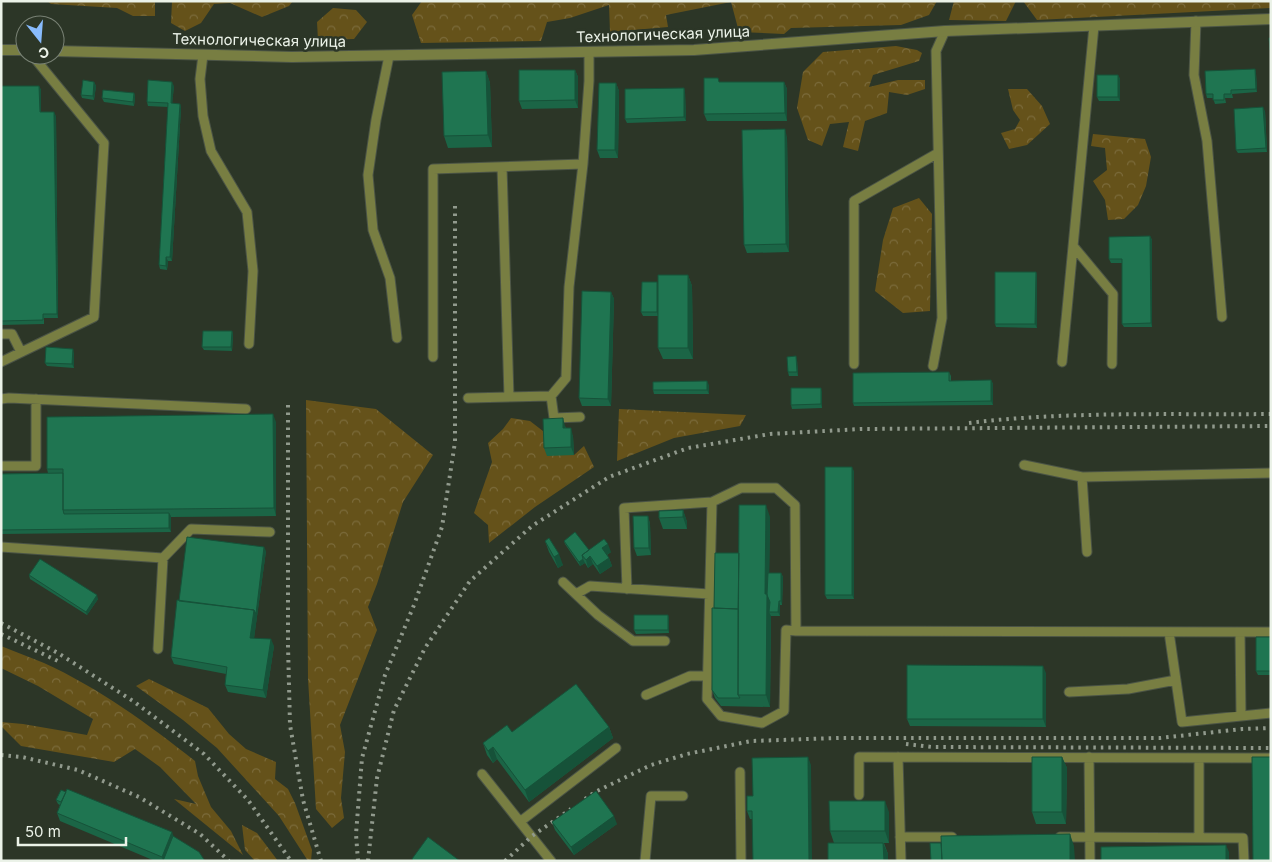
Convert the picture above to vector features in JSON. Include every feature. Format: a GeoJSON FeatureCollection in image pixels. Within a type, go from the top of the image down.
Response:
{"type":"FeatureCollection","features":[{"type":"Feature","properties":{"kind":"street","name":"Технологическая улица"},"geometry":{"type":"LineString","coordinates":[[65,51],[292,57],[694,50],[945,30],[1271,19]]}},
{"type":"Feature","properties":{"kind":"street"},"geometry":{"type":"LineString","coordinates":[[1,50],[15,50]]}},
{"type":"Feature","properties":{"kind":"lane"},"geometry":{"type":"LineString","coordinates":[[1196,21],[1194,75],[1207,142],[1222,318]]}},
{"type":"Feature","properties":{"kind":"lane"},"geometry":{"type":"LineString","coordinates":[[1062,362],[1094,26]]}},
{"type":"Feature","properties":{"kind":"lane"},"geometry":{"type":"LineString","coordinates":[[933,366],[942,318],[936,51],[945,30]]}},
{"type":"Feature","properties":{"kind":"lane"},"geometry":{"type":"LineString","coordinates":[[580,417],[554,418],[551,396],[566,378],[569,287],[583,164],[589,81],[589,52]]}},
{"type":"Feature","properties":{"kind":"lane"},"geometry":{"type":"LineString","coordinates":[[203,55],[200,79],[203,116],[211,151],[247,212],[252,271],[249,344]]}},
{"type":"Feature","properties":{"kind":"lane"},"geometry":{"type":"LineString","coordinates":[[388,56],[368,174],[373,230],[390,278],[396,338]]}},
{"type":"Feature","properties":{"kind":"lane"},"geometry":{"type":"LineString","coordinates":[[1,362],[94,317],[104,144],[40,65]]}},
{"type":"Feature","properties":{"kind":"lane"},"geometry":{"type":"LineString","coordinates":[[854,364],[854,201],[938,153]]}},
{"type":"Feature","properties":{"kind":"lane"},"geometry":{"type":"LineString","coordinates":[[433,357],[433,169],[583,164]]}},
{"type":"Feature","properties":{"kind":"lane"},"geometry":{"type":"LineString","coordinates":[[502,167],[509,397]]}},
{"type":"Feature","properties":{"kind":"lane"},"geometry":{"type":"LineString","coordinates":[[1074,247],[1113,294],[1112,364]]}},
{"type":"Feature","properties":{"kind":"lane"},"geometry":{"type":"LineString","coordinates":[[1,334],[12,334],[21,352]]}},
{"type":"Feature","properties":{"kind":"lane"},"geometry":{"type":"LineString","coordinates":[[468,398],[551,396]]}},
{"type":"Feature","properties":{"kind":"lane"},"geometry":{"type":"LineString","coordinates":[[1,399],[246,409]]}},
{"type":"Feature","properties":{"kind":"lane"},"geometry":{"type":"LineString","coordinates":[[1,466],[36,466],[36,399]]}},
{"type":"Feature","properties":{"kind":"lane"},"geometry":{"type":"LineString","coordinates":[[1024,465],[1082,477],[1271,473]]}},
{"type":"Feature","properties":{"kind":"lane"},"geometry":{"type":"LineString","coordinates":[[1082,477],[1087,552]]}},
{"type":"Feature","properties":{"kind":"lane"},"geometry":{"type":"LineString","coordinates":[[627,589],[624,508],[712,502],[740,488],[776,488],[795,505],[796,631]]}},
{"type":"Feature","properties":{"kind":"lane"},"geometry":{"type":"LineString","coordinates":[[712,502],[707,699],[721,716],[762,723],[784,711],[786,630],[1271,632]]}},
{"type":"Feature","properties":{"kind":"lane"},"geometry":{"type":"LineString","coordinates":[[158,649],[163,558],[190,529],[270,532]]}},
{"type":"Feature","properties":{"kind":"lane"},"geometry":{"type":"LineString","coordinates":[[1,547],[163,558]]}},
{"type":"Feature","properties":{"kind":"lane"},"geometry":{"type":"LineString","coordinates":[[562,582],[598,615],[633,641],[665,641]]}},
{"type":"Feature","properties":{"kind":"lane"},"geometry":{"type":"LineString","coordinates":[[576,594],[590,586],[709,594]]}},
{"type":"Feature","properties":{"kind":"lane"},"geometry":{"type":"LineString","coordinates":[[1169,632],[1182,722],[1271,713]]}},
{"type":"Feature","properties":{"kind":"lane"},"geometry":{"type":"LineString","coordinates":[[1240,632],[1241,716]]}},
{"type":"Feature","properties":{"kind":"lane"},"geometry":{"type":"LineString","coordinates":[[646,695],[690,676],[708,676]]}},
{"type":"Feature","properties":{"kind":"lane"},"geometry":{"type":"LineString","coordinates":[[1069,692],[1128,689],[1176,680]]}},
{"type":"Feature","properties":{"kind":"lane"},"geometry":{"type":"LineString","coordinates":[[521,821],[616,748]]}},
{"type":"Feature","properties":{"kind":"lane"},"geometry":{"type":"LineString","coordinates":[[859,796],[859,757],[1271,758]]}},
{"type":"Feature","properties":{"kind":"lane"},"geometry":{"type":"LineString","coordinates":[[898,757],[901,861]]}},
{"type":"Feature","properties":{"kind":"lane"},"geometry":{"type":"LineString","coordinates":[[1089,757],[1090,861]]}},
{"type":"Feature","properties":{"kind":"lane"},"geometry":{"type":"LineString","coordinates":[[1199,758],[1199,838]]}},
{"type":"Feature","properties":{"kind":"lane"},"geometry":{"type":"LineString","coordinates":[[740,772],[741,861]]}},
{"type":"Feature","properties":{"kind":"lane"},"geometry":{"type":"LineString","coordinates":[[482,774],[551,861]]}},
{"type":"Feature","properties":{"kind":"lane"},"geometry":{"type":"LineString","coordinates":[[645,861],[651,796],[683,796]]}},
{"type":"Feature","properties":{"kind":"lane"},"geometry":{"type":"LineString","coordinates":[[900,837],[960,837]]}},
{"type":"Feature","properties":{"kind":"lane"},"geometry":{"type":"LineString","coordinates":[[1050,837],[1243,838],[1244,861]]}},
{"type":"Feature","properties":{"kind":"green space"},"geometry":{"type":"Polygon","coordinates":[[[47,1],[155,1],[155,16],[133,16],[117,8],[51,4],[47,1]]]}},
{"type":"Feature","properties":{"kind":"green space"},"geometry":{"type":"Polygon","coordinates":[[[172,1],[293,1],[289,6],[262,17],[230,3],[214,4],[201,23],[185,31],[171,23],[172,1]]]}},
{"type":"Feature","properties":{"kind":"green space"},"geometry":{"type":"Polygon","coordinates":[[[422,1],[937,1],[929,15],[901,25],[791,28],[784,34],[739,32],[731,2],[666,15],[668,27],[610,32],[609,5],[570,18],[547,22],[541,41],[421,43],[412,15],[422,1]]]}},
{"type":"Feature","properties":{"kind":"green space"},"geometry":{"type":"Polygon","coordinates":[[[954,1],[1016,1],[1006,21],[949,20],[954,1]]]}},
{"type":"Feature","properties":{"kind":"green space"},"geometry":{"type":"Polygon","coordinates":[[[1023,1],[1271,1],[1271,8],[1037,20],[1023,1]]]}},
{"type":"Feature","properties":{"kind":"green space"},"geometry":{"type":"Polygon","coordinates":[[[333,8],[356,10],[367,22],[354,39],[318,40],[317,22],[333,8]]]}},
{"type":"Feature","properties":{"kind":"green space"},"geometry":{"type":"Polygon","coordinates":[[[896,46],[917,50],[922,53],[919,61],[873,75],[869,87],[898,80],[925,80],[925,89],[907,95],[889,92],[887,113],[865,121],[858,151],[843,147],[849,122],[830,124],[822,146],[808,140],[797,108],[803,72],[823,52],[896,46]]]}},
{"type":"Feature","properties":{"kind":"green space"},"geometry":{"type":"Polygon","coordinates":[[[1008,89],[1027,89],[1042,106],[1050,124],[1027,145],[1009,149],[1001,133],[1015,129],[1020,120],[1013,110],[1008,89]]]}},
{"type":"Feature","properties":{"kind":"green space"},"geometry":{"type":"Polygon","coordinates":[[[1093,134],[1145,139],[1151,157],[1146,186],[1138,205],[1124,219],[1108,220],[1105,200],[1093,181],[1107,170],[1105,148],[1091,146],[1093,134]]]}},
{"type":"Feature","properties":{"kind":"green space"},"geometry":{"type":"Polygon","coordinates":[[[919,198],[932,214],[930,311],[903,313],[875,291],[883,240],[893,208],[919,198]]]}},
{"type":"Feature","properties":{"kind":"green space"},"geometry":{"type":"Polygon","coordinates":[[[306,400],[376,409],[433,455],[403,502],[368,607],[377,630],[340,725],[345,752],[341,798],[344,818],[332,828],[316,809],[308,679],[306,400]]]}},
{"type":"Feature","properties":{"kind":"green space"},"geometry":{"type":"Polygon","coordinates":[[[619,409],[746,415],[740,426],[674,438],[617,461],[619,409]]]}},
{"type":"Feature","properties":{"kind":"green space"},"geometry":{"type":"Polygon","coordinates":[[[511,418],[530,421],[574,455],[584,446],[594,467],[535,507],[489,543],[488,525],[474,513],[492,462],[488,443],[503,429],[511,418]]]}},
{"type":"Feature","properties":{"kind":"green space"},"geometry":{"type":"Polygon","coordinates":[[[1,646],[44,663],[104,695],[195,761],[198,776],[211,807],[231,831],[243,855],[174,799],[196,804],[160,767],[135,749],[114,762],[21,746],[1,726],[1,722],[87,735],[93,719],[38,686],[1,668],[1,646]]]}},
{"type":"Feature","properties":{"kind":"green space"},"geometry":{"type":"Polygon","coordinates":[[[149,679],[208,708],[229,734],[246,749],[276,762],[275,779],[288,789],[295,803],[312,850],[311,861],[308,861],[279,816],[217,748],[183,720],[136,686],[149,679]]]}},
{"type":"Feature","properties":{"kind":"green space"},"geometry":{"type":"Polygon","coordinates":[[[242,825],[257,833],[278,861],[255,861],[245,850],[242,825]]]}},
{"type":"Feature","properties":{"kind":"building"},"geometry":{"type":"Polygon","coordinates":[[[1269,38],[1271,38],[1271,50],[1270,50],[1269,38]]]}},
{"type":"Feature","properties":{"kind":"building"},"geometry":{"type":"Polygon","coordinates":[[[1255,69],[1256,89],[1231,90],[1231,94],[1224,94],[1224,100],[1213,100],[1213,94],[1206,94],[1205,71],[1255,69]]]}},
{"type":"Feature","properties":{"kind":"building"},"geometry":{"type":"Polygon","coordinates":[[[519,70],[575,70],[575,100],[519,101],[519,70]]]}},
{"type":"Feature","properties":{"kind":"building"},"geometry":{"type":"Polygon","coordinates":[[[486,71],[488,135],[444,136],[442,72],[486,71]]]}},
{"type":"Feature","properties":{"kind":"building"},"geometry":{"type":"Polygon","coordinates":[[[1097,75],[1118,75],[1118,97],[1097,97],[1097,75]]]}},
{"type":"Feature","properties":{"kind":"building"},"geometry":{"type":"Polygon","coordinates":[[[704,78],[718,78],[719,82],[784,82],[785,113],[704,114],[704,78]]]}},
{"type":"Feature","properties":{"kind":"building"},"geometry":{"type":"Polygon","coordinates":[[[83,80],[94,82],[93,96],[81,95],[83,80]]]}},
{"type":"Feature","properties":{"kind":"building"},"geometry":{"type":"Polygon","coordinates":[[[148,80],[172,82],[171,103],[180,104],[170,257],[166,257],[166,266],[159,265],[168,103],[147,102],[148,80]]]}},
{"type":"Feature","properties":{"kind":"building"},"geometry":{"type":"Polygon","coordinates":[[[599,83],[616,83],[615,150],[597,150],[599,83]]]}},
{"type":"Feature","properties":{"kind":"building"},"geometry":{"type":"Polygon","coordinates":[[[1,86],[39,86],[40,112],[54,112],[57,314],[43,314],[43,320],[1,321],[1,86]]]}},
{"type":"Feature","properties":{"kind":"building"},"geometry":{"type":"Polygon","coordinates":[[[684,88],[684,117],[625,119],[625,89],[684,88]]]}},
{"type":"Feature","properties":{"kind":"building"},"geometry":{"type":"Polygon","coordinates":[[[103,90],[134,93],[133,102],[102,98],[103,90]]]}},
{"type":"Feature","properties":{"kind":"building"},"geometry":{"type":"Polygon","coordinates":[[[1263,107],[1266,148],[1236,150],[1234,109],[1263,107]]]}},
{"type":"Feature","properties":{"kind":"building"},"geometry":{"type":"Polygon","coordinates":[[[785,129],[786,244],[744,245],[742,130],[785,129]]]}},
{"type":"Feature","properties":{"kind":"building"},"geometry":{"type":"Polygon","coordinates":[[[1150,236],[1151,323],[1122,324],[1122,259],[1109,259],[1109,237],[1150,236]]]}},
{"type":"Feature","properties":{"kind":"building"},"geometry":{"type":"Polygon","coordinates":[[[995,272],[1036,272],[1035,324],[995,324],[995,272]]]}},
{"type":"Feature","properties":{"kind":"building"},"geometry":{"type":"Polygon","coordinates":[[[658,275],[688,275],[688,348],[658,348],[658,275]]]}},
{"type":"Feature","properties":{"kind":"building"},"geometry":{"type":"Polygon","coordinates":[[[642,282],[657,282],[657,312],[641,312],[642,282]]]}},
{"type":"Feature","properties":{"kind":"building"},"geometry":{"type":"Polygon","coordinates":[[[582,291],[611,292],[608,399],[579,398],[582,291]]]}},
{"type":"Feature","properties":{"kind":"building"},"geometry":{"type":"Polygon","coordinates":[[[203,331],[232,331],[231,347],[202,347],[203,331]]]}},
{"type":"Feature","properties":{"kind":"building"},"geometry":{"type":"Polygon","coordinates":[[[46,347],[73,349],[72,364],[45,363],[46,347]]]}},
{"type":"Feature","properties":{"kind":"building"},"geometry":{"type":"Polygon","coordinates":[[[796,356],[797,372],[788,372],[787,357],[796,356]]]}},
{"type":"Feature","properties":{"kind":"building"},"geometry":{"type":"Polygon","coordinates":[[[949,372],[949,381],[991,380],[991,401],[853,403],[853,373],[949,372]]]}},
{"type":"Feature","properties":{"kind":"building"},"geometry":{"type":"Polygon","coordinates":[[[707,381],[707,390],[653,390],[653,382],[707,381]]]}},
{"type":"Feature","properties":{"kind":"building"},"geometry":{"type":"Polygon","coordinates":[[[791,388],[821,388],[821,404],[791,405],[791,388]]]}},
{"type":"Feature","properties":{"kind":"building"},"geometry":{"type":"Polygon","coordinates":[[[273,414],[274,508],[63,510],[63,469],[47,469],[47,417],[273,414]]]}},
{"type":"Feature","properties":{"kind":"building"},"geometry":{"type":"Polygon","coordinates":[[[563,418],[563,428],[571,428],[571,447],[544,448],[543,419],[563,418]]]}},
{"type":"Feature","properties":{"kind":"building"},"geometry":{"type":"Polygon","coordinates":[[[825,467],[852,467],[852,595],[825,595],[825,467]]]}},
{"type":"Feature","properties":{"kind":"building"},"geometry":{"type":"Polygon","coordinates":[[[63,473],[64,514],[169,513],[169,528],[1,530],[1,474],[63,473]]]}},
{"type":"Feature","properties":{"kind":"building"},"geometry":{"type":"Polygon","coordinates":[[[739,505],[766,505],[766,695],[738,695],[739,505]]]}},
{"type":"Feature","properties":{"kind":"building"},"geometry":{"type":"Polygon","coordinates":[[[683,510],[683,517],[659,518],[659,511],[683,510]]]}},
{"type":"Feature","properties":{"kind":"building"},"geometry":{"type":"Polygon","coordinates":[[[633,516],[648,516],[649,548],[634,548],[633,516]]]}},
{"type":"Feature","properties":{"kind":"building"},"geometry":{"type":"Polygon","coordinates":[[[575,532],[589,550],[582,555],[583,559],[579,562],[564,541],[575,532]]]}},
{"type":"Feature","properties":{"kind":"building"},"geometry":{"type":"Polygon","coordinates":[[[187,537],[264,547],[256,614],[254,610],[179,601],[187,537]]]}},
{"type":"Feature","properties":{"kind":"building"},"geometry":{"type":"Polygon","coordinates":[[[549,538],[559,554],[554,557],[545,541],[549,538]]]}},
{"type":"Feature","properties":{"kind":"building"},"geometry":{"type":"Polygon","coordinates":[[[604,539],[608,544],[602,548],[609,558],[597,566],[590,556],[586,560],[582,555],[604,539]]]}},
{"type":"Feature","properties":{"kind":"building"},"geometry":{"type":"Polygon","coordinates":[[[715,553],[739,553],[738,609],[714,608],[715,553]]]}},
{"type":"Feature","properties":{"kind":"building"},"geometry":{"type":"Polygon","coordinates":[[[40,559],[97,595],[86,612],[29,575],[40,559]]]}},
{"type":"Feature","properties":{"kind":"building"},"geometry":{"type":"Polygon","coordinates":[[[768,573],[781,573],[781,601],[779,601],[778,612],[769,612],[770,602],[767,595],[768,573]]]}},
{"type":"Feature","properties":{"kind":"building"},"geometry":{"type":"Polygon","coordinates":[[[177,600],[254,610],[250,638],[271,639],[263,690],[225,685],[227,667],[171,657],[177,600]]]}},
{"type":"Feature","properties":{"kind":"building"},"geometry":{"type":"Polygon","coordinates":[[[712,608],[738,609],[738,695],[740,698],[718,698],[712,690],[712,608]]]}},
{"type":"Feature","properties":{"kind":"building"},"geometry":{"type":"Polygon","coordinates":[[[634,615],[668,615],[668,630],[634,630],[634,615]]]}},
{"type":"Feature","properties":{"kind":"building"},"geometry":{"type":"Polygon","coordinates":[[[1256,637],[1271,637],[1271,671],[1256,671],[1256,637]]]}},
{"type":"Feature","properties":{"kind":"building"},"geometry":{"type":"Polygon","coordinates":[[[907,665],[1043,666],[1043,719],[907,719],[907,665]]]}},
{"type":"Feature","properties":{"kind":"building"},"geometry":{"type":"Polygon","coordinates":[[[576,684],[609,727],[525,790],[493,747],[488,751],[483,743],[507,725],[512,732],[576,684]]]}},
{"type":"Feature","properties":{"kind":"building"},"geometry":{"type":"Polygon","coordinates":[[[808,757],[809,861],[753,861],[752,811],[747,811],[747,796],[753,796],[752,758],[808,757]]]}},
{"type":"Feature","properties":{"kind":"building"},"geometry":{"type":"Polygon","coordinates":[[[1032,757],[1062,757],[1062,812],[1032,812],[1032,757]]]}},
{"type":"Feature","properties":{"kind":"building"},"geometry":{"type":"Polygon","coordinates":[[[1252,757],[1271,757],[1271,861],[1253,861],[1252,757]]]}},
{"type":"Feature","properties":{"kind":"building"},"geometry":{"type":"Polygon","coordinates":[[[67,789],[172,832],[162,857],[57,813],[67,789]]]}},
{"type":"Feature","properties":{"kind":"building"},"geometry":{"type":"Polygon","coordinates":[[[61,790],[66,792],[61,802],[56,800],[61,790]]]}},
{"type":"Feature","properties":{"kind":"building"},"geometry":{"type":"Polygon","coordinates":[[[596,791],[614,816],[571,847],[552,822],[596,791]]]}},
{"type":"Feature","properties":{"kind":"building"},"geometry":{"type":"Polygon","coordinates":[[[829,801],[885,801],[885,831],[830,831],[829,801]]]}},
{"type":"Feature","properties":{"kind":"building"},"geometry":{"type":"Polygon","coordinates":[[[1070,834],[1070,861],[942,861],[941,836],[1070,834]]]}},
{"type":"Feature","properties":{"kind":"building"},"geometry":{"type":"Polygon","coordinates":[[[173,836],[199,852],[205,861],[163,861],[173,836]]]}},
{"type":"Feature","properties":{"kind":"building"},"geometry":{"type":"Polygon","coordinates":[[[428,837],[460,861],[414,861],[412,859],[428,837]]]}},
{"type":"Feature","properties":{"kind":"building"},"geometry":{"type":"Polygon","coordinates":[[[828,843],[883,843],[884,861],[828,861],[828,843]]]}},
{"type":"Feature","properties":{"kind":"building"},"geometry":{"type":"Polygon","coordinates":[[[930,843],[941,843],[942,861],[931,861],[930,843]]]}},
{"type":"Feature","properties":{"kind":"building"},"geometry":{"type":"Polygon","coordinates":[[[1226,845],[1226,861],[1101,861],[1101,847],[1226,845]]]}},
{"type":"Feature","properties":{"kind":"railway"},"geometry":{"type":"LineString","coordinates":[[358,861],[356,834],[362,758],[385,675],[414,605],[442,527],[455,442],[455,203]]}},
{"type":"Feature","properties":{"kind":"railway"},"geometry":{"type":"LineString","coordinates":[[288,405],[288,646],[290,725],[303,800],[321,861]]}},
{"type":"Feature","properties":{"kind":"railway"},"geometry":{"type":"LineString","coordinates":[[969,423],[1081,415],[1271,414]]}},
{"type":"Feature","properties":{"kind":"railway"},"geometry":{"type":"LineString","coordinates":[[368,861],[377,778],[394,710],[425,648],[470,581],[532,526],[609,477],[688,448],[770,434],[861,429],[1271,426]]}},
{"type":"Feature","properties":{"kind":"railway"},"geometry":{"type":"LineString","coordinates":[[1,623],[58,653],[133,701],[204,754],[248,800],[291,861]]}},
{"type":"Feature","properties":{"kind":"railway"},"geometry":{"type":"LineString","coordinates":[[1,634],[60,662]]}},
{"type":"Feature","properties":{"kind":"railway"},"geometry":{"type":"LineString","coordinates":[[585,799],[595,792],[651,765],[687,754],[751,741],[839,738],[1160,738],[1242,729],[1271,728]]}},
{"type":"Feature","properties":{"kind":"railway"},"geometry":{"type":"LineString","coordinates":[[906,744],[932,747],[1271,748]]}},
{"type":"Feature","properties":{"kind":"railway"},"geometry":{"type":"LineString","coordinates":[[1,755],[22,757],[78,770],[139,797],[200,834],[229,861]]}},
{"type":"Feature","properties":{"kind":"railway"},"geometry":{"type":"LineString","coordinates":[[505,861],[532,836],[571,809]]}}]}
